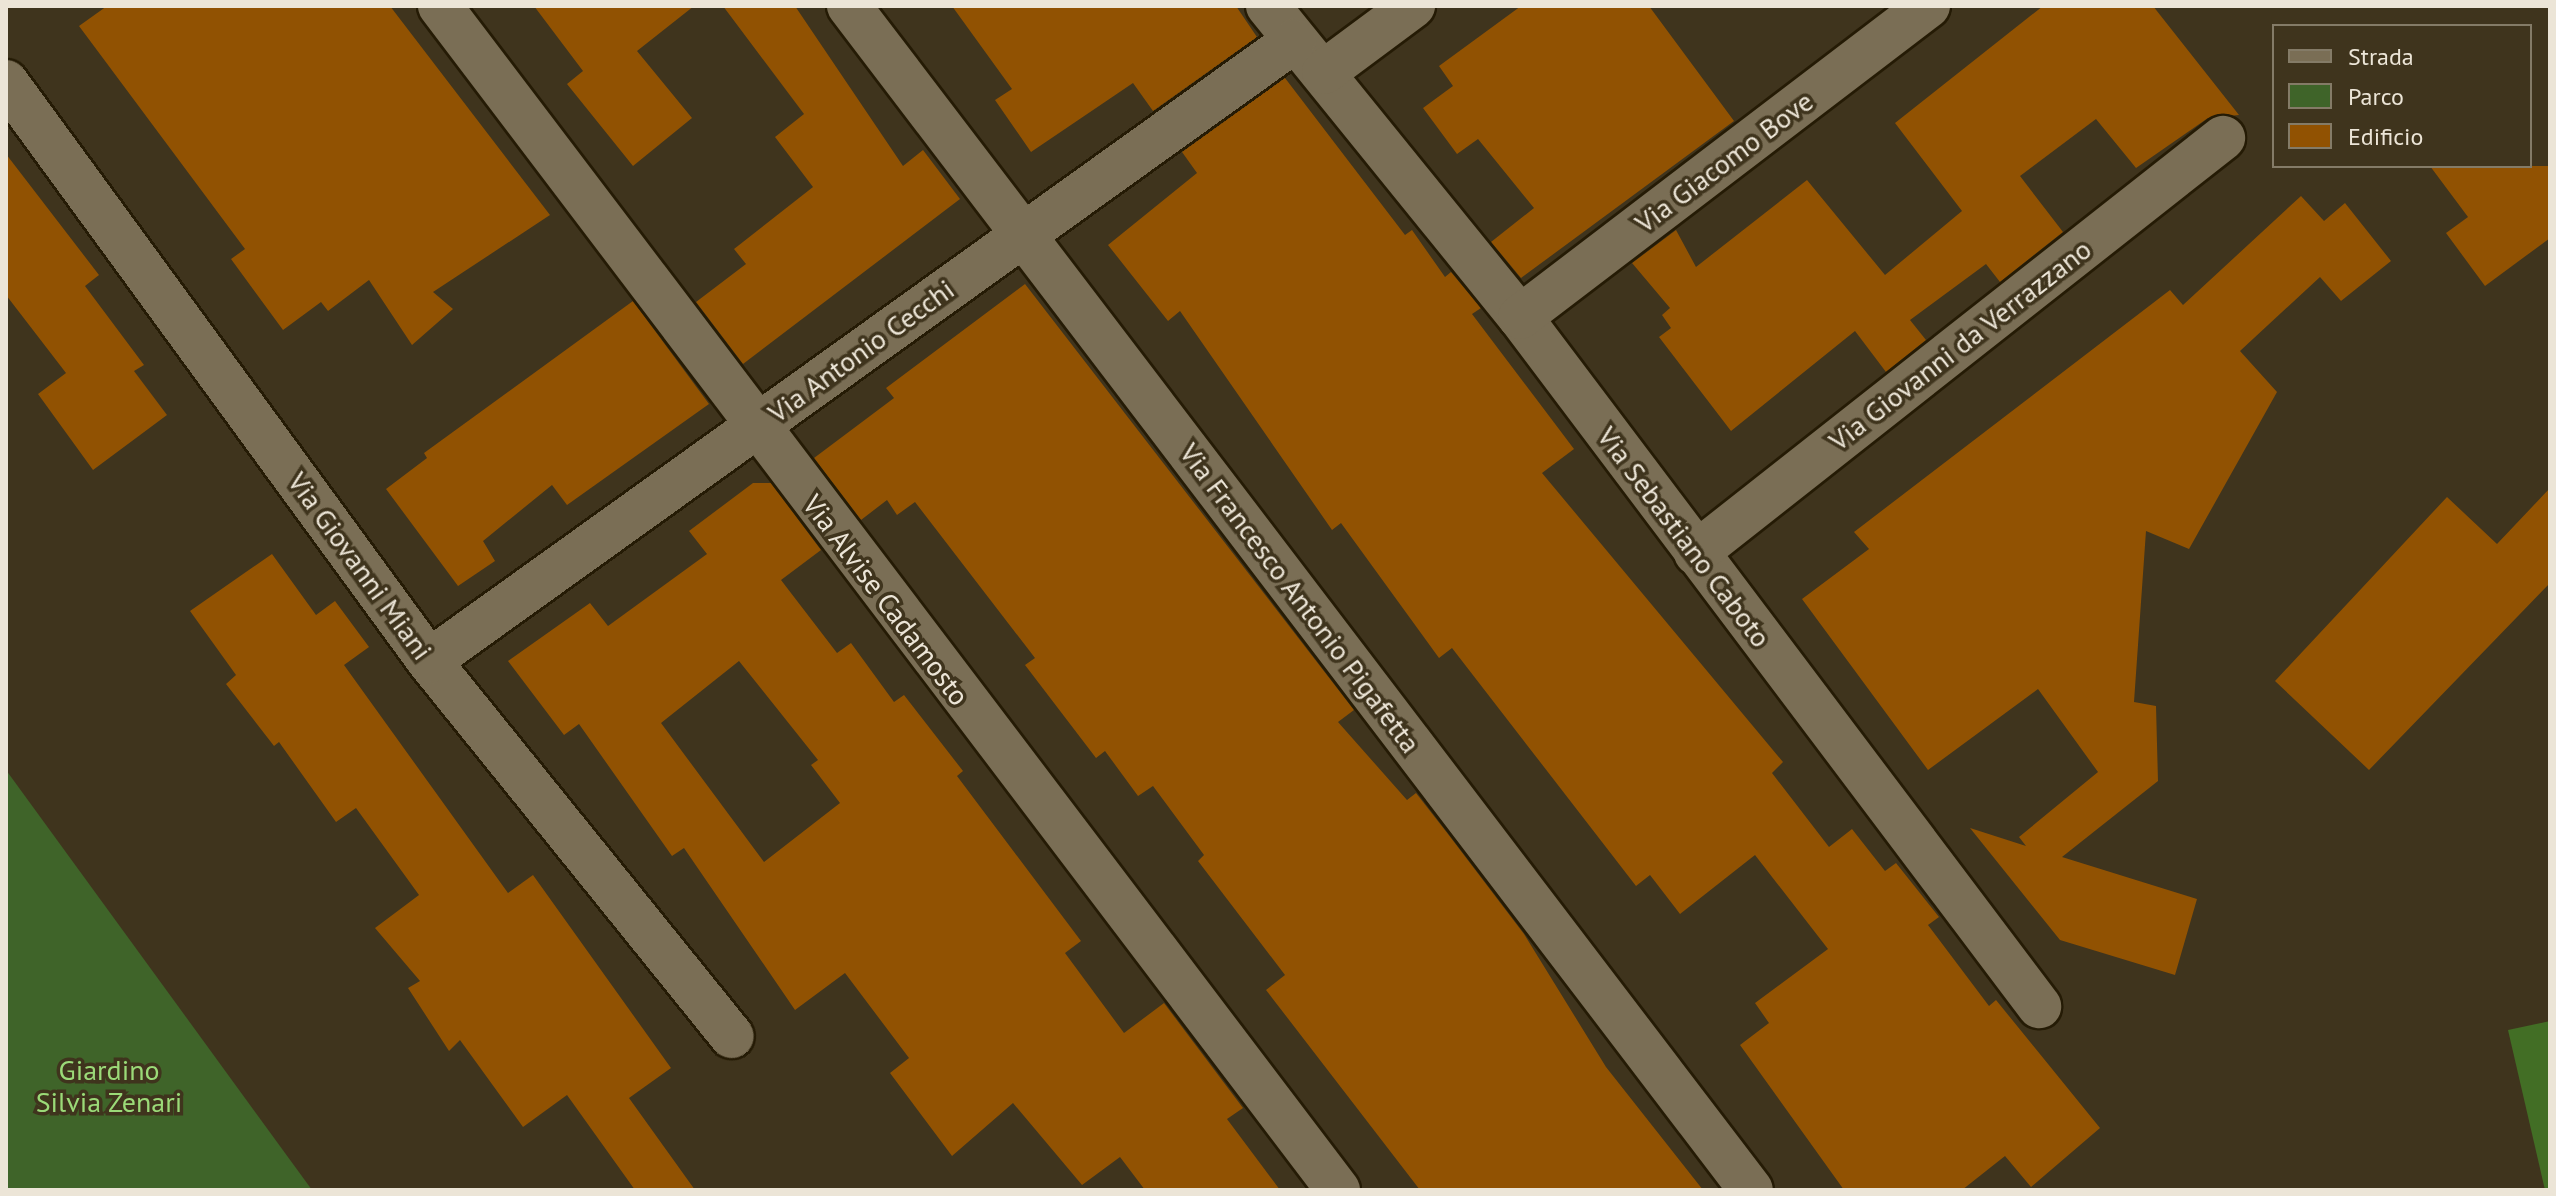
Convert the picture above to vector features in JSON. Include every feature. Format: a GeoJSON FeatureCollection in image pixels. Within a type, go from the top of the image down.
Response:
{"type":"FeatureCollection","features":[{"type":"Feature","properties":{"kind":"street","name":"Via Alvise Cadamosto"},"geometry":{"type":"LineString","coordinates":[[440,6],[754,428],[1338,1190]]}},
{"type":"Feature","properties":{"kind":"street","name":"Via Francesco Antonio Pigafetta"},"geometry":{"type":"LineString","coordinates":[[849,6],[1751,1190]]}},
{"type":"Feature","properties":{"kind":"street","name":"Via Sebastiano Caboto"},"geometry":{"type":"LineString","coordinates":[[1268,6],[1520,317],[2039,1006]]}},
{"type":"Feature","properties":{"kind":"street"},"geometry":{"type":"LineString","coordinates":[[1309,57],[1413,6]]}},
{"type":"Feature","properties":{"kind":"street","name":"Via Giacomo Bove"},"geometry":{"type":"LineString","coordinates":[[1520,317],[1928,6]]}},
{"type":"Feature","properties":{"kind":"street","name":"Via Antonio Cecchi"},"geometry":{"type":"LineString","coordinates":[[429,661],[1022,235],[1309,57]]}},
{"type":"Feature","properties":{"kind":"street","name":"Via Giovanni Miani"},"geometry":{"type":"LineString","coordinates":[[6,82],[429,661],[732,1036]]}},
{"type":"Feature","properties":{"kind":"street","name":"Via Giovanni da Verrazzano"},"geometry":{"type":"LineString","coordinates":[[1696,553],[2223,138]]}},
{"type":"Feature","properties":{"kind":"green space","name":"Giardino Silvia Zenari"},"geometry":{"type":"Polygon","coordinates":[[[6,770],[312,1190],[6,1190],[6,770]]]}},
{"type":"Feature","properties":{"kind":"green space"},"geometry":{"type":"Polygon","coordinates":[[[2550,1021],[2550,1190],[2545,1190],[2508,1030],[2550,1021]]]}},
{"type":"Feature","properties":{"kind":"building"},"geometry":{"type":"Polygon","coordinates":[[[107,6],[390,6],[550,215],[433,292],[453,309],[412,345],[369,280],[328,311],[321,302],[283,330],[231,259],[245,249],[79,26],[107,6]]]}},
{"type":"Feature","properties":{"kind":"building"},"geometry":{"type":"Polygon","coordinates":[[[534,6],[694,6],[637,51],[692,118],[633,166],[567,84],[583,71],[534,6]]]}},
{"type":"Feature","properties":{"kind":"building"},"geometry":{"type":"Polygon","coordinates":[[[723,6],[795,6],[903,166],[923,150],[960,199],[743,364],[696,302],[746,264],[734,249],[813,187],[775,137],[804,114],[723,6]]]}},
{"type":"Feature","properties":{"kind":"building"},"geometry":{"type":"Polygon","coordinates":[[[952,6],[1236,6],[1257,37],[1153,111],[1133,83],[1031,152],[995,100],[1012,89],[952,6]]]}},
{"type":"Feature","properties":{"kind":"building"},"geometry":{"type":"Polygon","coordinates":[[[1521,6],[1649,6],[1734,121],[1521,278],[1491,242],[1534,208],[1478,139],[1457,154],[1423,108],[1453,86],[1439,66],[1521,6]]]}},
{"type":"Feature","properties":{"kind":"building"},"geometry":{"type":"Polygon","coordinates":[[[2043,6],[2153,6],[2239,115],[2208,118],[2136,168],[2096,119],[2020,176],[2063,232],[2000,282],[1986,264],[1910,320],[1926,340],[1886,372],[1855,331],[1731,431],[1659,337],[1671,328],[1662,315],[1670,308],[1632,263],[1676,230],[1696,267],[1807,180],[1885,275],[1962,211],[1895,123],[2043,6]]]}},
{"type":"Feature","properties":{"kind":"building"},"geometry":{"type":"Polygon","coordinates":[[[1285,78],[1405,235],[1412,230],[1445,277],[1451,272],[1481,308],[1472,314],[1574,449],[1542,473],[1783,762],[1772,773],[1829,847],[1852,829],[1885,871],[1896,863],[1939,917],[1928,925],[1989,1006],[1996,1000],[2100,1128],[2031,1187],[2005,1156],[1962,1190],[1844,1190],[1740,1045],[1769,1023],[1755,1003],[1828,949],[1755,855],[1680,914],[1650,875],[1636,886],[1452,648],[1439,658],[1341,523],[1332,530],[1180,311],[1168,321],[1108,245],[1197,173],[1182,152],[1285,78]]]}},
{"type":"Feature","properties":{"kind":"building"},"geometry":{"type":"Polygon","coordinates":[[[6,154],[99,275],[85,286],[144,365],[134,371],[167,415],[93,470],[38,394],[66,373],[6,295],[6,154]]]}},
{"type":"Feature","properties":{"kind":"building"},"geometry":{"type":"Polygon","coordinates":[[[2550,166],[2550,238],[2485,286],[2446,233],[2468,217],[2431,168],[2550,166]]]}},
{"type":"Feature","properties":{"kind":"building"},"geometry":{"type":"Polygon","coordinates":[[[2301,196],[2324,221],[2345,203],[2391,261],[2341,301],[2320,277],[2240,351],[2277,392],[2189,549],[2146,531],[2134,702],[2156,706],[2158,781],[2062,857],[2197,899],[2175,975],[2060,940],[1970,828],[2026,846],[2019,837],[2098,772],[2038,689],[1928,770],[1802,599],[1869,549],[1854,532],[2170,290],[2183,305],[2301,196]]]}},
{"type":"Feature","properties":{"kind":"building"},"geometry":{"type":"Polygon","coordinates":[[[1025,284],[1354,710],[1338,722],[1407,800],[1416,793],[1448,834],[1524,934],[1606,1067],[1703,1190],[1420,1190],[1266,990],[1285,975],[1198,861],[1204,855],[1153,786],[1138,796],[1105,751],[1096,758],[1025,665],[1035,658],[915,502],[897,515],[887,500],[861,520],[814,458],[894,398],[886,388],[1025,284]]]}},
{"type":"Feature","properties":{"kind":"building"},"geometry":{"type":"Polygon","coordinates":[[[633,301],[709,404],[567,505],[552,485],[483,541],[495,561],[458,586],[386,489],[427,458],[424,453],[633,301]]]}},
{"type":"Feature","properties":{"kind":"building"},"geometry":{"type":"Polygon","coordinates":[[[753,483],[771,483],[821,550],[781,580],[837,653],[851,643],[894,702],[904,695],[963,771],[957,776],[1081,941],[1065,953],[1124,1033],[1164,1003],[1243,1108],[1227,1119],[1280,1190],[1145,1190],[1120,1157],[1082,1185],[1013,1103],[952,1156],[890,1073],[909,1058],[845,973],[795,1010],[684,848],[672,856],[579,724],[564,735],[508,661],[590,603],[608,626],[707,554],[689,531],[753,483]],[[739,661],[661,723],[764,862],[840,803],[811,765],[818,760],[739,661]]]}},
{"type":"Feature","properties":{"kind":"building"},"geometry":{"type":"Polygon","coordinates":[[[2550,488],[2550,583],[2369,770],[2275,681],[2447,497],[2497,544],[2550,488]]]}},
{"type":"Feature","properties":{"kind":"building"},"geometry":{"type":"Polygon","coordinates":[[[272,554],[316,615],[335,601],[369,647],[344,665],[508,893],[533,875],[671,1068],[629,1098],[695,1190],[635,1190],[567,1095],[523,1127],[460,1040],[449,1051],[408,988],[420,981],[375,928],[419,895],[356,808],[336,822],[279,742],[274,746],[226,684],[236,675],[190,611],[272,554]]]}}]}
